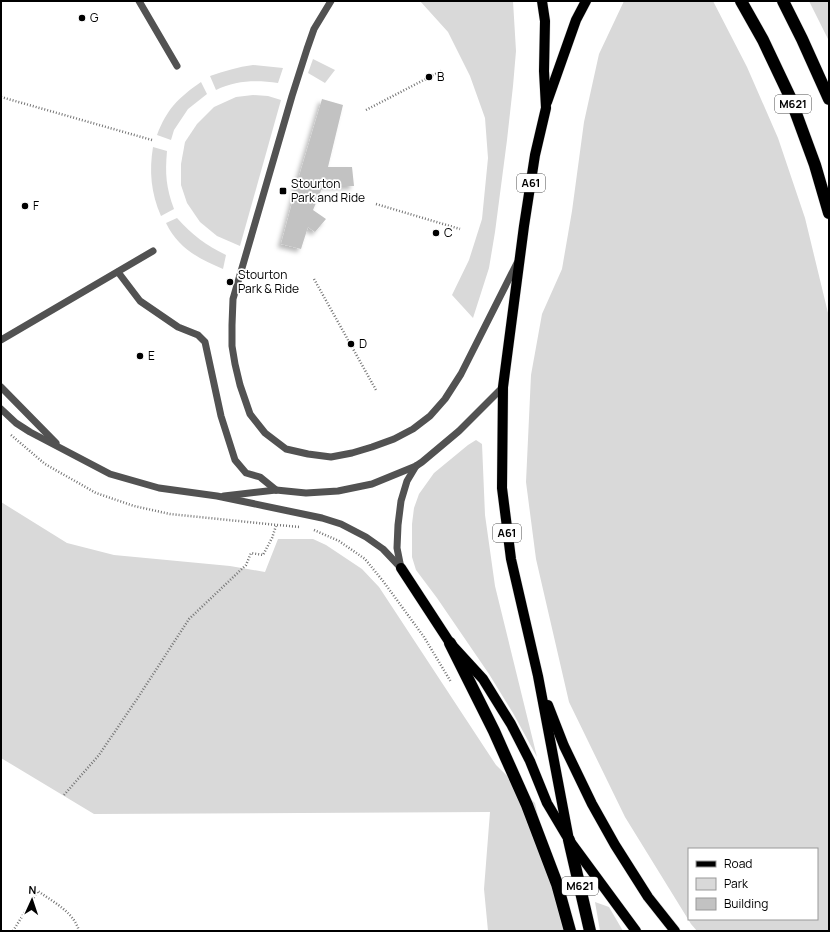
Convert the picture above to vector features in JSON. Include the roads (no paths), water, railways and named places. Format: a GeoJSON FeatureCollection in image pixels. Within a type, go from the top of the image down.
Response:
{"type":"FeatureCollection","features":[{"type":"Feature","properties":{"kind":"highway","name":"M621"},"geometry":{"type":"LineString","coordinates":[[741,1],[764,40],[790,97],[815,165],[829,213]]}},
{"type":"Feature","properties":{"kind":"highway","name":"M621"},"geometry":{"type":"LineString","coordinates":[[783,1],[802,38],[829,99]]}},
{"type":"Feature","properties":{"kind":"highway"},"geometry":{"type":"LineString","coordinates":[[450,643],[494,731],[527,805],[557,884],[570,931]]}},
{"type":"Feature","properties":{"kind":"highway","name":"M621"},"geometry":{"type":"LineString","coordinates":[[569,840],[590,931]]}},
{"type":"Feature","properties":{"kind":"main road","name":"A61"},"geometry":{"type":"LineString","coordinates":[[542,1],[545,21],[544,71],[546,108]]}},
{"type":"Feature","properties":{"kind":"main road","name":"A61"},"geometry":{"type":"LineString","coordinates":[[586,1],[576,20],[546,108],[535,155],[519,260],[503,387],[502,488],[511,559],[538,676],[564,746],[592,804],[615,845],[648,897],[675,931]]}},
{"type":"Feature","properties":{"kind":"main road"},"geometry":{"type":"LineString","coordinates":[[401,568],[450,643],[483,679],[511,724],[530,762],[547,803],[569,840],[636,931]]}},
{"type":"Feature","properties":{"kind":"main road"},"geometry":{"type":"LineString","coordinates":[[538,676],[569,840]]}},
{"type":"Feature","properties":{"kind":"lane"},"geometry":{"type":"LineString","coordinates":[[139,1],[177,66]]}},
{"type":"Feature","properties":{"kind":"lane"},"geometry":{"type":"LineString","coordinates":[[331,1],[314,28],[307,49],[233,299],[232,346],[240,385],[250,414],[265,433],[286,449],[331,457],[372,448],[413,429],[430,416],[446,399],[461,374],[519,260]]}},
{"type":"Feature","properties":{"kind":"lane"},"geometry":{"type":"LineString","coordinates":[[1,340],[153,251]]}},
{"type":"Feature","properties":{"kind":"lane"},"geometry":{"type":"LineString","coordinates":[[118,272],[140,301],[178,327],[198,335],[205,342],[221,416],[235,460],[246,474],[260,477],[276,490]]}},
{"type":"Feature","properties":{"kind":"lane"},"geometry":{"type":"LineString","coordinates":[[1,387],[62,448]]}},
{"type":"Feature","properties":{"kind":"lane"},"geometry":{"type":"LineString","coordinates":[[217,496],[276,490],[306,493],[338,491],[372,484],[416,466],[444,445],[503,387]]}},
{"type":"Feature","properties":{"kind":"lane"},"geometry":{"type":"LineString","coordinates":[[1,409],[16,423],[30,432],[110,474],[159,488],[217,496],[322,518],[341,524],[366,536],[383,549],[401,568]]}},
{"type":"Feature","properties":{"kind":"lane"},"geometry":{"type":"LineString","coordinates":[[401,568],[397,548],[401,501],[407,481],[416,466]]}},
{"type":"Feature","properties":{"kind":"place","name":"G"},"geometry":{"type":"Point","coordinates":[82,18]}},
{"type":"Feature","properties":{"kind":"place","name":"B"},"geometry":{"type":"Point","coordinates":[429,77]}},
{"type":"Feature","properties":{"kind":"place","name":"Stourton Park and Ride"},"geometry":{"type":"Point","coordinates":[283,191]}},
{"type":"Feature","properties":{"kind":"place","name":"F"},"geometry":{"type":"Point","coordinates":[25,206]}},
{"type":"Feature","properties":{"kind":"place","name":"C"},"geometry":{"type":"Point","coordinates":[436,233]}},
{"type":"Feature","properties":{"kind":"place","name":"Stourton Park & Ride"},"geometry":{"type":"Point","coordinates":[230,282]}},
{"type":"Feature","properties":{"kind":"place","name":"D"},"geometry":{"type":"Point","coordinates":[351,344]}},
{"type":"Feature","properties":{"kind":"place","name":"E"},"geometry":{"type":"Point","coordinates":[140,356]}}]}
